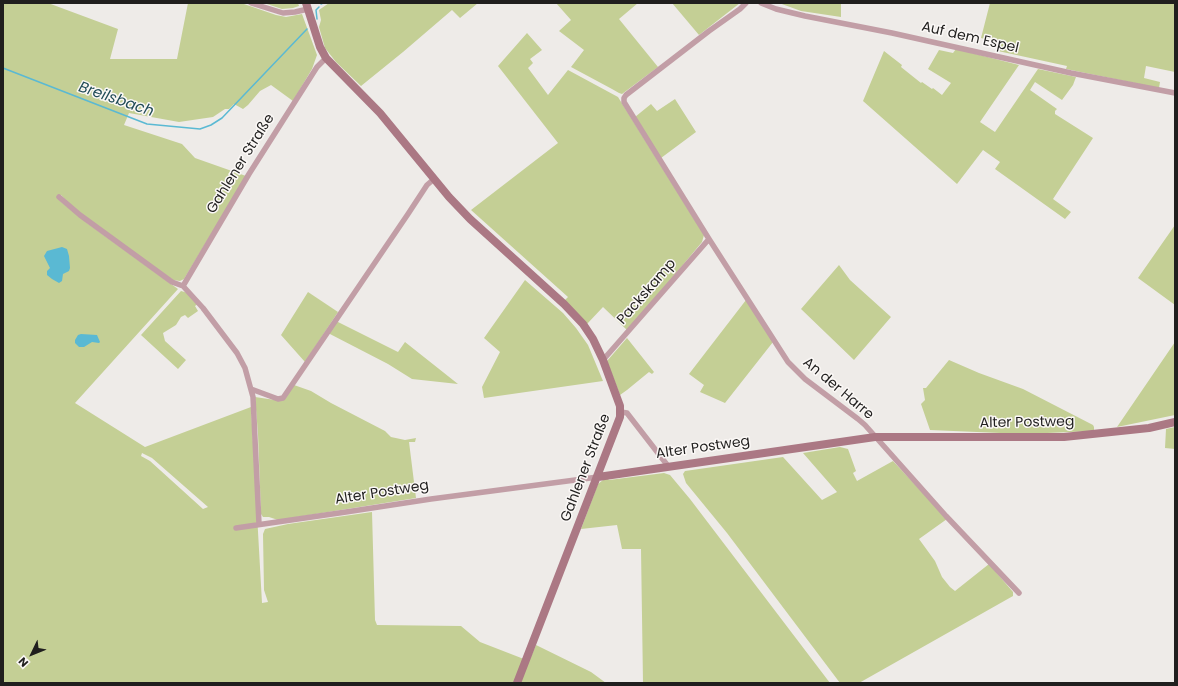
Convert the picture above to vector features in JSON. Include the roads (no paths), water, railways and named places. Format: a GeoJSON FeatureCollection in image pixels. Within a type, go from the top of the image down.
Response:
{"type":"FeatureCollection","features":[{"type":"Feature","properties":{"kind":"main road","name":"Gahlener Straße"},"geometry":{"type":"LineString","coordinates":[[307,4],[320,47],[326,58],[380,113],[434,179],[470,218],[564,304],[583,324],[593,339],[603,360],[620,406],[621,412],[598,477],[548,602],[518,683]]}},
{"type":"Feature","properties":{"kind":"main road","name":"Alter Postweg"},"geometry":{"type":"LineString","coordinates":[[598,477],[875,437],[1064,437],[1149,428],[1175,422]]}},
{"type":"Feature","properties":{"kind":"street"},"geometry":{"type":"LineString","coordinates":[[251,3],[283,13],[295,12],[307,4]]}},
{"type":"Feature","properties":{"kind":"street","name":"An der Harre"},"geometry":{"type":"LineString","coordinates":[[746,3],[638,86],[624,98],[624,102],[788,362],[805,380],[858,418],[1018,593]]}},
{"type":"Feature","properties":{"kind":"street","name":"Auf dem Espel"},"geometry":{"type":"LineString","coordinates":[[761,3],[776,9],[805,16],[892,33],[1071,73],[1175,93]]}},
{"type":"Feature","properties":{"kind":"street","name":"Gahlener Straße"},"geometry":{"type":"LineString","coordinates":[[183,286],[249,174],[317,67],[326,58]]}},
{"type":"Feature","properties":{"kind":"street"},"geometry":{"type":"LineString","coordinates":[[251,390],[278,399],[283,398],[427,185],[434,179]]}},
{"type":"Feature","properties":{"kind":"street"},"geometry":{"type":"LineString","coordinates":[[59,197],[80,215],[172,282],[183,286],[203,308],[238,353],[251,390],[254,409],[259,524]]}},
{"type":"Feature","properties":{"kind":"street","name":"Packskamp"},"geometry":{"type":"LineString","coordinates":[[603,360],[709,239]]}},
{"type":"Feature","properties":{"kind":"street"},"geometry":{"type":"LineString","coordinates":[[621,412],[628,413],[668,466]]}},
{"type":"Feature","properties":{"kind":"street","name":"Alter Postweg"},"geometry":{"type":"LineString","coordinates":[[236,528],[431,499],[598,477]]}},
{"type":"Feature","properties":{"kind":"water"},"geometry":{"type":"Polygon","coordinates":[[[62,247],[67,249],[70,268],[69,271],[63,274],[62,281],[59,283],[47,275],[47,271],[50,268],[44,256],[47,251],[62,247]]]}},
{"type":"Feature","properties":{"kind":"water"},"geometry":{"type":"Polygon","coordinates":[[[78,335],[97,335],[100,342],[92,342],[84,347],[79,347],[75,343],[75,340],[78,335]]]}},
{"type":"Feature","properties":{"kind":"waterway","name":"Breilsbach"},"geometry":{"type":"LineString","coordinates":[[317,19],[316,10],[319,7]]}},
{"type":"Feature","properties":{"kind":"waterway","name":"Breilsbach"},"geometry":{"type":"LineString","coordinates":[[3,68],[147,124],[200,129],[211,125],[222,118],[307,29]]}}]}
